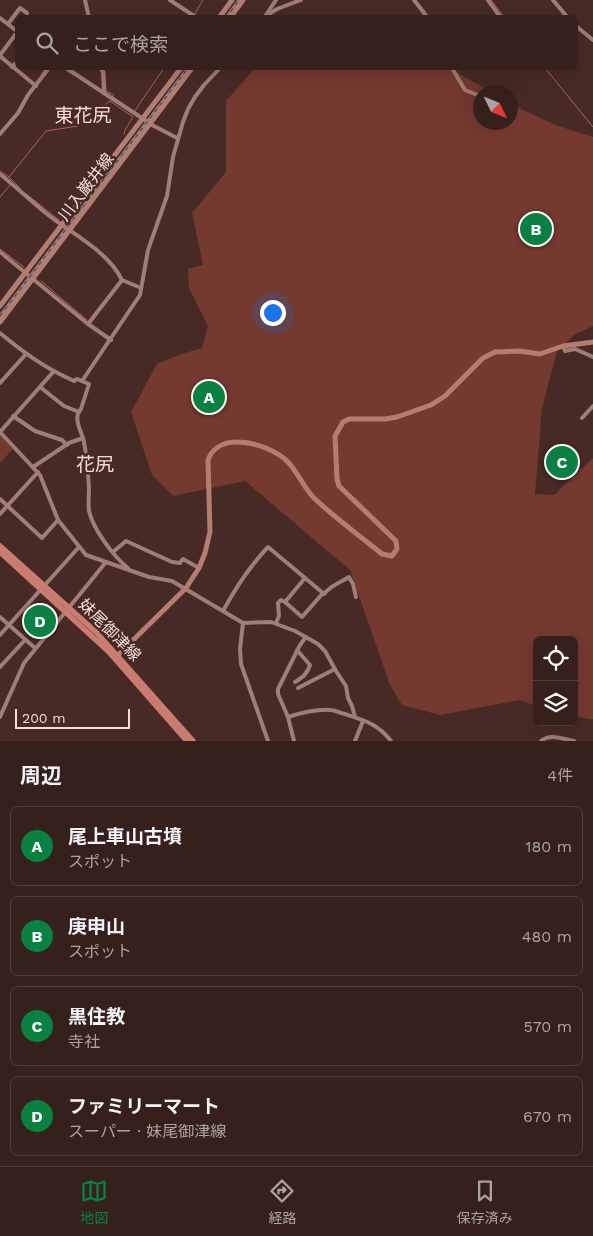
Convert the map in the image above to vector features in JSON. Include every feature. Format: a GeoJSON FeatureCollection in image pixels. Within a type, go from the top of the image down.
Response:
{"type":"FeatureCollection","features":[{"type":"Feature","properties":{"kind":"main road","name":"妹尾御津線"},"geometry":{"type":"LineString","coordinates":[[0,546],[116,656],[193,741]]}},
{"type":"Feature","properties":{"kind":"main road","name":"妹尾御津線"},"geometry":{"type":"LineString","coordinates":[[0,552],[43,587]]}},
{"type":"Feature","properties":{"kind":"main road","name":"妹尾御津線"},"geometry":{"type":"LineString","coordinates":[[116,656],[187,741]]}},
{"type":"Feature","properties":{"kind":"street"},"geometry":{"type":"LineString","coordinates":[[84,0],[87,15]]}},
{"type":"Feature","properties":{"kind":"street"},"geometry":{"type":"LineString","coordinates":[[170,0],[193,15]]}},
{"type":"Feature","properties":{"kind":"street"},"geometry":{"type":"LineString","coordinates":[[221,15],[232,0]]}},
{"type":"Feature","properties":{"kind":"street"},"geometry":{"type":"LineString","coordinates":[[232,15],[243,0]]}},
{"type":"Feature","properties":{"kind":"street"},"geometry":{"type":"LineString","coordinates":[[266,15],[276,0]]}},
{"type":"Feature","properties":{"kind":"street"},"geometry":{"type":"LineString","coordinates":[[268,15],[277,9],[301,0]]}},
{"type":"Feature","properties":{"kind":"street"},"geometry":{"type":"LineString","coordinates":[[414,0],[426,15]]}},
{"type":"Feature","properties":{"kind":"street"},"geometry":{"type":"LineString","coordinates":[[488,0],[499,15]]}},
{"type":"Feature","properties":{"kind":"street"},"geometry":{"type":"LineString","coordinates":[[553,0],[566,15]]}},
{"type":"Feature","properties":{"kind":"street"},"geometry":{"type":"LineString","coordinates":[[8,24],[20,8],[27,13]]}},
{"type":"Feature","properties":{"kind":"street"},"geometry":{"type":"LineString","coordinates":[[0,18],[15,30]]}},
{"type":"Feature","properties":{"kind":"street"},"geometry":{"type":"LineString","coordinates":[[578,30],[593,40]]}},
{"type":"Feature","properties":{"kind":"street"},"geometry":{"type":"LineString","coordinates":[[15,35],[1,56],[15,69]]}},
{"type":"Feature","properties":{"kind":"street"},"geometry":{"type":"LineString","coordinates":[[12,67],[15,64]]}},
{"type":"Feature","properties":{"kind":"street"},"geometry":{"type":"LineString","coordinates":[[16,70],[36,86]]}},
{"type":"Feature","properties":{"kind":"street"},"geometry":{"type":"LineString","coordinates":[[0,134],[18,114],[28,95],[48,70]]}},
{"type":"Feature","properties":{"kind":"street"},"geometry":{"type":"LineString","coordinates":[[69,70],[150,123],[178,138]]}},
{"type":"Feature","properties":{"kind":"street"},"geometry":{"type":"LineString","coordinates":[[102,70],[104,93]]}},
{"type":"Feature","properties":{"kind":"street","name":"川入巌井線"},"geometry":{"type":"LineString","coordinates":[[0,306],[179,70]]}},
{"type":"Feature","properties":{"kind":"street","name":"川入巌井線"},"geometry":{"type":"LineString","coordinates":[[0,322],[190,70]]}},
{"type":"Feature","properties":{"kind":"street"},"geometry":{"type":"LineString","coordinates":[[82,381],[140,295],[143,270],[167,196],[178,138],[191,103],[204,84],[218,70]]}},
{"type":"Feature","properties":{"kind":"street"},"geometry":{"type":"LineString","coordinates":[[453,70],[466,90],[473,93]]}},
{"type":"Feature","properties":{"kind":"street"},"geometry":{"type":"LineString","coordinates":[[0,174],[32,202],[107,258],[116,268],[122,280],[141,288]]}},
{"type":"Feature","properties":{"kind":"street"},"geometry":{"type":"LineString","coordinates":[[0,252],[88,324],[111,340]]}},
{"type":"Feature","properties":{"kind":"street"},"geometry":{"type":"LineString","coordinates":[[88,324],[122,280]]}},
{"type":"Feature","properties":{"kind":"street"},"geometry":{"type":"LineString","coordinates":[[0,333],[26,354],[54,372],[89,384],[81,409],[78,412],[77,420],[87,459],[89,511],[103,539],[122,564],[129,570]]}},
{"type":"Feature","properties":{"kind":"street"},"geometry":{"type":"LineString","coordinates":[[116,656],[186,588],[199,568],[208,544],[210,532],[208,460],[210,453],[220,444],[246,443],[260,446],[281,456],[294,469],[313,497],[382,554],[392,556],[397,550],[396,541],[339,486],[335,436],[343,422],[349,419],[397,417],[431,405],[444,396],[483,358],[495,352],[514,350],[540,354],[563,346],[593,342]]}},
{"type":"Feature","properties":{"kind":"street"},"geometry":{"type":"LineString","coordinates":[[563,346],[565,351],[575,349],[593,357]]}},
{"type":"Feature","properties":{"kind":"street"},"geometry":{"type":"LineString","coordinates":[[0,383],[26,354]]}},
{"type":"Feature","properties":{"kind":"street"},"geometry":{"type":"LineString","coordinates":[[54,372],[0,432],[38,472],[58,520],[79,547],[91,558],[149,577],[172,581],[243,623],[271,622],[318,644],[326,650],[334,669],[346,686],[355,717]]}},
{"type":"Feature","properties":{"kind":"street"},"geometry":{"type":"LineString","coordinates":[[40,386],[64,406],[78,412]]}},
{"type":"Feature","properties":{"kind":"street"},"geometry":{"type":"LineString","coordinates":[[582,418],[593,406]]}},
{"type":"Feature","properties":{"kind":"street"},"geometry":{"type":"LineString","coordinates":[[14,416],[35,431],[62,440],[67,445]]}},
{"type":"Feature","properties":{"kind":"street"},"geometry":{"type":"LineString","coordinates":[[33,467],[67,445],[83,438]]}},
{"type":"Feature","properties":{"kind":"street"},"geometry":{"type":"LineString","coordinates":[[0,514],[38,472]]}},
{"type":"Feature","properties":{"kind":"street"},"geometry":{"type":"LineString","coordinates":[[0,499],[42,538],[58,520]]}},
{"type":"Feature","properties":{"kind":"street"},"geometry":{"type":"LineString","coordinates":[[113,552],[126,542],[172,562],[180,563],[183,559],[199,568]]}},
{"type":"Feature","properties":{"kind":"street"},"geometry":{"type":"LineString","coordinates":[[224,611],[235,589],[268,546],[323,593]]}},
{"type":"Feature","properties":{"kind":"street"},"geometry":{"type":"LineString","coordinates":[[0,634],[79,547]]}},
{"type":"Feature","properties":{"kind":"street"},"geometry":{"type":"LineString","coordinates":[[0,718],[24,663],[106,562]]}},
{"type":"Feature","properties":{"kind":"street"},"geometry":{"type":"LineString","coordinates":[[276,624],[279,616],[278,603],[281,600],[302,617],[331,586],[339,584],[349,577],[356,597]]}},
{"type":"Feature","properties":{"kind":"street"},"geometry":{"type":"LineString","coordinates":[[285,602],[305,578]]}},
{"type":"Feature","properties":{"kind":"street"},"geometry":{"type":"LineString","coordinates":[[0,617],[35,648]]}},
{"type":"Feature","properties":{"kind":"street"},"geometry":{"type":"LineString","coordinates":[[243,623],[240,649],[241,664],[268,741]]}},
{"type":"Feature","properties":{"kind":"street"},"geometry":{"type":"LineString","coordinates":[[294,741],[278,689],[297,650],[306,637]]}},
{"type":"Feature","properties":{"kind":"street"},"geometry":{"type":"LineString","coordinates":[[0,667],[25,640]]}},
{"type":"Feature","properties":{"kind":"street"},"geometry":{"type":"LineString","coordinates":[[295,682],[308,671],[310,664],[297,650]]}},
{"type":"Feature","properties":{"kind":"street"},"geometry":{"type":"LineString","coordinates":[[298,688],[334,669]]}},
{"type":"Feature","properties":{"kind":"street"},"geometry":{"type":"LineString","coordinates":[[0,703],[5,707]]}},
{"type":"Feature","properties":{"kind":"street"},"geometry":{"type":"LineString","coordinates":[[288,717],[302,712],[332,710],[377,726],[391,741]]}},
{"type":"Feature","properties":{"kind":"street"},"geometry":{"type":"LineString","coordinates":[[356,741],[363,720]]}},
{"type":"Feature","properties":{"kind":"street"},"geometry":{"type":"LineString","coordinates":[[541,741],[551,736],[574,741]]}},
{"type":"Feature","properties":{"kind":"shaded area"},"geometry":{"type":"Polygon","coordinates":[[[253,70],[452,70],[479,85],[473,85],[473,130],[518,130],[518,107],[555,125],[593,137],[593,326],[574,335],[557,351],[542,408],[535,494],[554,495],[593,458],[593,719],[578,717],[578,636],[533,636],[533,705],[519,700],[440,715],[402,705],[390,685],[350,570],[245,481],[173,496],[152,475],[131,412],[157,364],[202,348],[208,326],[189,288],[188,269],[203,265],[192,213],[226,172],[226,101],[253,70]]]}},
{"type":"Feature","properties":{"kind":"shaded area"},"geometry":{"type":"Polygon","coordinates":[[[0,435],[13,449],[0,463],[0,435]]]}},
{"type":"Feature","properties":{"kind":"waterway"},"geometry":{"type":"LineString","coordinates":[[194,15],[203,0]]}},
{"type":"Feature","properties":{"kind":"waterway"},"geometry":{"type":"LineString","coordinates":[[491,0],[503,15]]}},
{"type":"Feature","properties":{"kind":"waterway"},"geometry":{"type":"LineString","coordinates":[[41,75],[45,70]]}},
{"type":"Feature","properties":{"kind":"waterway"},"geometry":{"type":"LineString","coordinates":[[104,70],[106,91],[114,95],[110,101],[133,117],[124,134]]}},
{"type":"Feature","properties":{"kind":"waterway"},"geometry":{"type":"LineString","coordinates":[[134,112],[163,70]]}},
{"type":"Feature","properties":{"kind":"waterway"},"geometry":{"type":"LineString","coordinates":[[547,70],[593,127]]}},
{"type":"Feature","properties":{"kind":"waterway"},"geometry":{"type":"LineString","coordinates":[[9,177],[46,131],[78,126],[110,101]]}},
{"type":"Feature","properties":{"kind":"waterway"},"geometry":{"type":"LineString","coordinates":[[0,171],[20,188]]}},
{"type":"Feature","properties":{"kind":"waterway"},"geometry":{"type":"LineString","coordinates":[[0,197],[11,184]]}},
{"type":"Feature","properties":{"kind":"waterway"},"geometry":{"type":"LineString","coordinates":[[25,193],[59,220]]}},
{"type":"Feature","properties":{"kind":"waterway"},"geometry":{"type":"LineString","coordinates":[[0,249],[24,267]]}},
{"type":"Feature","properties":{"kind":"waterway"},"geometry":{"type":"LineString","coordinates":[[41,281],[87,320]]}},
{"type":"Feature","properties":{"kind":"railway"},"geometry":{"type":"LineString","coordinates":[[228,15],[239,0]]}},
{"type":"Feature","properties":{"kind":"railway"},"geometry":{"type":"LineString","coordinates":[[0,316],[186,70]]}},
{"type":"Feature","properties":{"kind":"place","name":"庚申山"},"geometry":{"type":"Point","coordinates":[536,229]}},
{"type":"Feature","properties":{"kind":"place","name":"尾上車山古墳"},"geometry":{"type":"Point","coordinates":[209,397]}},
{"type":"Feature","properties":{"kind":"place","name":"黒住教"},"geometry":{"type":"Point","coordinates":[562,462]}},
{"type":"Feature","properties":{"kind":"place","name":"ファミリーマート"},"geometry":{"type":"Point","coordinates":[40,621]}},
{"type":"Feature","properties":{"kind":"district","name":"東花尻"},"geometry":{"type":"Point","coordinates":[83,115]}},
{"type":"Feature","properties":{"kind":"district","name":"花尻"},"geometry":{"type":"Point","coordinates":[95,464]}}]}
